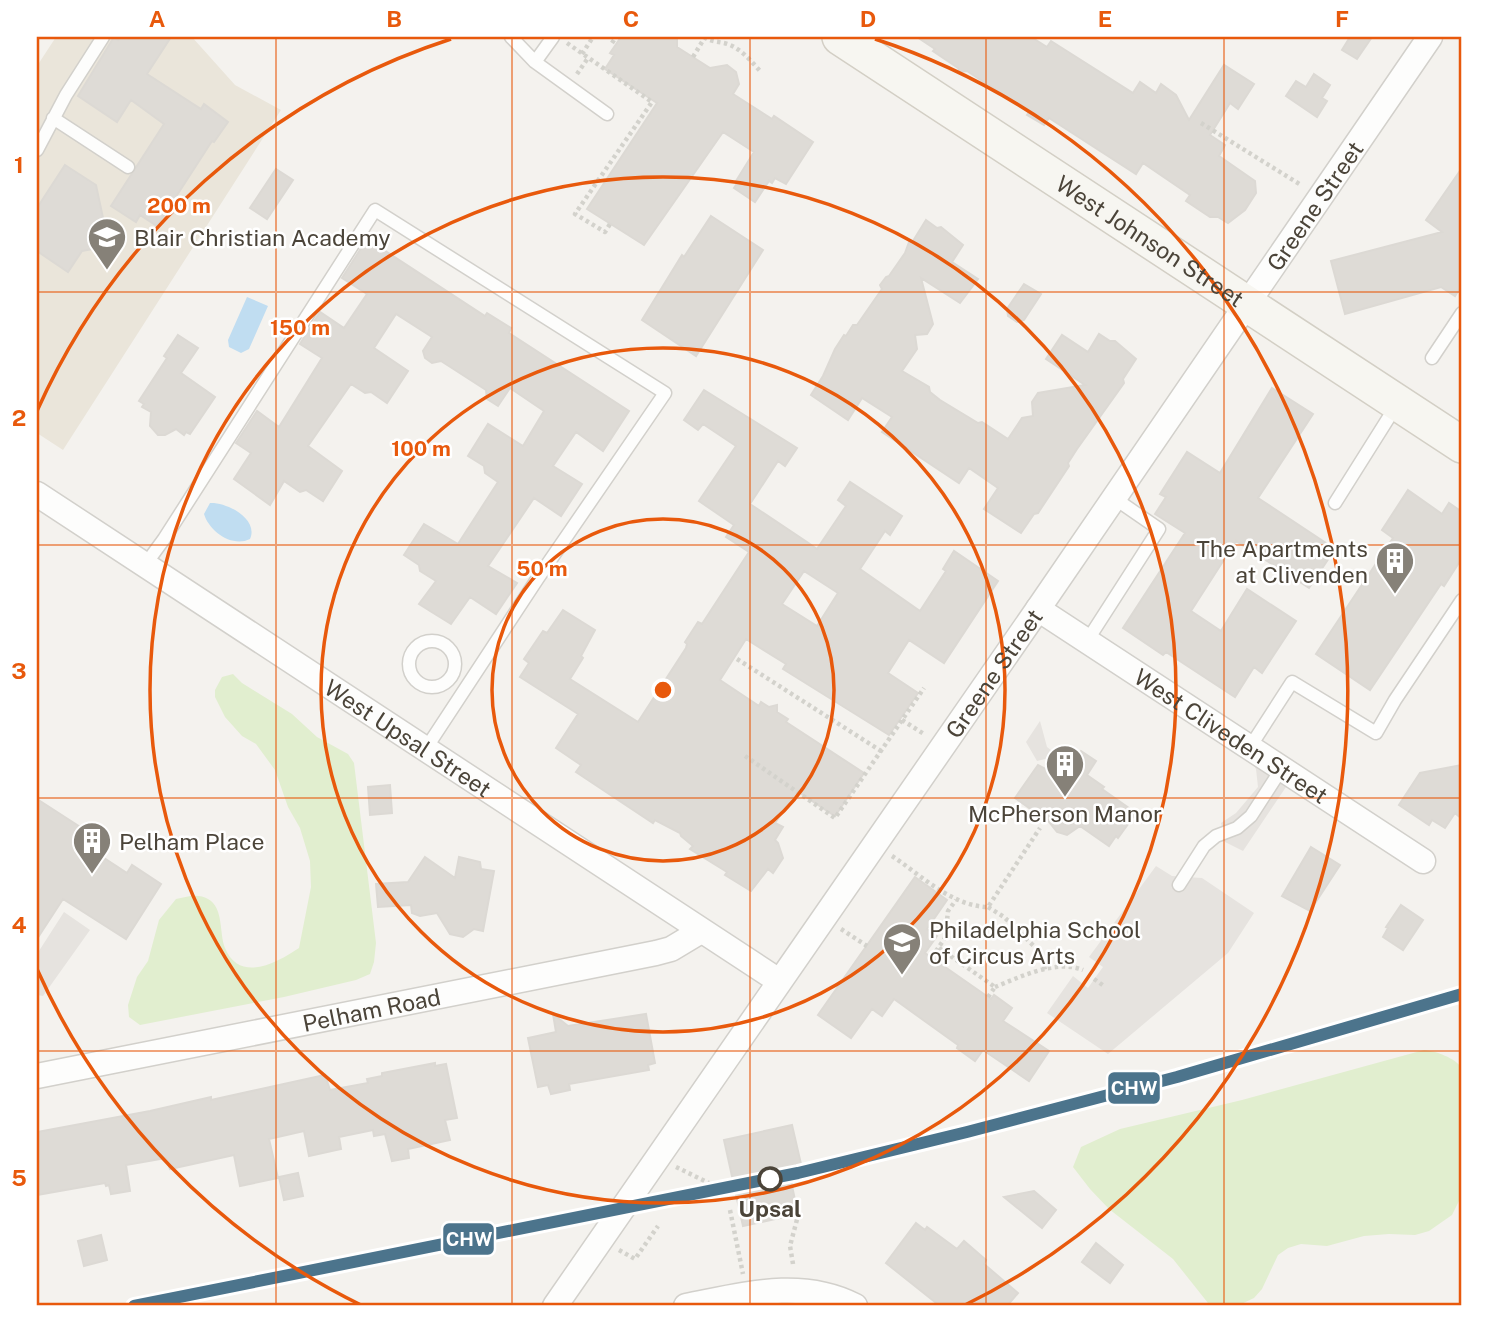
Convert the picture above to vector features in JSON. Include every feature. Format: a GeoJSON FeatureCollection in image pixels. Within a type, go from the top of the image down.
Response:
{"type":"FeatureCollection","features":[{"type":"Feature","properties":{"kind":"street","name":"West Johnson Street"},"geometry":{"type":"LineString","coordinates":[[840,37],[1462,445]]}},
{"type":"Feature","properties":{"kind":"street","name":"Greene Street"},"geometry":{"type":"LineString","coordinates":[[555,1306],[1038,609],[1429,37]]}},
{"type":"Feature","properties":{"kind":"street","name":"West Upsal Street"},"geometry":{"type":"LineString","coordinates":[[37,494],[779,981]]}},
{"type":"Feature","properties":{"kind":"street","name":"West Cliveden Street"},"geometry":{"type":"LineString","coordinates":[[1038,609],[1423,860]]}},
{"type":"Feature","properties":{"kind":"street","name":"Pelham Road"},"geometry":{"type":"LineString","coordinates":[[37,1076],[656,953],[671,949],[701,931]]}},
{"type":"Feature","properties":{"kind":"street"},"geometry":{"type":"LineString","coordinates":[[686,1306],[778,1290],[821,1293],[840,1298],[855,1306]]}},
{"type":"Feature","properties":{"kind":"lane"},"geometry":{"type":"LineString","coordinates":[[37,150],[53,118],[103,37]]}},
{"type":"Feature","properties":{"kind":"lane"},"geometry":{"type":"LineString","coordinates":[[510,37],[535,62],[607,114]]}},
{"type":"Feature","properties":{"kind":"lane"},"geometry":{"type":"LineString","coordinates":[[535,62],[558,39]]}},
{"type":"Feature","properties":{"kind":"lane"},"geometry":{"type":"LineString","coordinates":[[53,118],[128,167]]}},
{"type":"Feature","properties":{"kind":"lane"},"geometry":{"type":"LineString","coordinates":[[145,565],[375,210],[665,394],[425,750]]}},
{"type":"Feature","properties":{"kind":"lane"},"geometry":{"type":"LineString","coordinates":[[1432,358],[1462,313]]}},
{"type":"Feature","properties":{"kind":"lane"},"geometry":{"type":"LineString","coordinates":[[1335,503],[1398,403]]}},
{"type":"Feature","properties":{"kind":"lane"},"geometry":{"type":"LineString","coordinates":[[1087,641],[1159,529],[1114,498]]}},
{"type":"Feature","properties":{"kind":"lane"},"geometry":{"type":"LineString","coordinates":[[1250,747],[1292,682],[1376,733],[1462,600]]}},
{"type":"Feature","properties":{"kind":"lane"},"geometry":{"type":"LineString","coordinates":[[451,677],[466,687]]}},
{"type":"Feature","properties":{"kind":"lane"},"geometry":{"type":"LineString","coordinates":[[1179,885],[1204,846],[1216,836],[1237,828],[1251,816],[1282,768]]}},
{"type":"Feature","properties":{"kind":"path"},"geometry":{"type":"LineString","coordinates":[[582,54],[593,37]]}},
{"type":"Feature","properties":{"kind":"path"},"geometry":{"type":"LineString","coordinates":[[612,43],[616,37]]}},
{"type":"Feature","properties":{"kind":"path"},"geometry":{"type":"LineString","coordinates":[[693,57],[705,37],[711,42],[728,43],[742,52],[760,71]]}},
{"type":"Feature","properties":{"kind":"path"},"geometry":{"type":"LineString","coordinates":[[558,39],[652,102],[575,214],[605,232],[610,223]]}},
{"type":"Feature","properties":{"kind":"path"},"geometry":{"type":"LineString","coordinates":[[1201,123],[1302,185]]}},
{"type":"Feature","properties":{"kind":"path"},"geometry":{"type":"LineString","coordinates":[[737,659],[881,751]]}},
{"type":"Feature","properties":{"kind":"path"},"geometry":{"type":"LineString","coordinates":[[745,756],[835,818],[924,688]]}},
{"type":"Feature","properties":{"kind":"path"},"geometry":{"type":"LineString","coordinates":[[902,720],[924,734]]}},
{"type":"Feature","properties":{"kind":"path"},"geometry":{"type":"LineString","coordinates":[[988,907],[1040,828]]}},
{"type":"Feature","properties":{"kind":"path"},"geometry":{"type":"LineString","coordinates":[[895,858],[956,900],[968,905],[988,907],[1004,917],[1041,953],[1045,970]]}},
{"type":"Feature","properties":{"kind":"path"},"geometry":{"type":"LineString","coordinates":[[932,957],[948,929],[948,911],[956,900]]}},
{"type":"Feature","properties":{"kind":"path"},"geometry":{"type":"LineString","coordinates":[[846,932],[867,946]]}},
{"type":"Feature","properties":{"kind":"path"},"geometry":{"type":"LineString","coordinates":[[939,948],[995,988]]}},
{"type":"Feature","properties":{"kind":"path"},"geometry":{"type":"LineString","coordinates":[[988,997],[995,988],[1029,974],[1068,967],[1083,970]]}},
{"type":"Feature","properties":{"kind":"path"},"geometry":{"type":"LineString","coordinates":[[1094,979],[1104,986]]}},
{"type":"Feature","properties":{"kind":"path"},"geometry":{"type":"LineString","coordinates":[[675,1167],[709,1183]]}},
{"type":"Feature","properties":{"kind":"path"},"geometry":{"type":"LineString","coordinates":[[793,1264],[790,1246],[799,1212],[797,1196]]}},
{"type":"Feature","properties":{"kind":"path"},"geometry":{"type":"LineString","coordinates":[[730,1210],[744,1275]]}},
{"type":"Feature","properties":{"kind":"path"},"geometry":{"type":"LineString","coordinates":[[619,1250],[635,1259],[658,1226]]}},
{"type":"Feature","properties":{"kind":"shaded area","name":"Blair Christian Academy"},"geometry":{"type":"Polygon","coordinates":[[[56,37],[192,37],[235,85],[281,110],[63,450],[37,433],[37,66],[56,37]]]}},
{"type":"Feature","properties":{"kind":"shaded area"},"geometry":{"type":"Polygon","coordinates":[[[1040,721],[1047,747],[1065,761],[1061,768],[1045,759],[1037,761],[1026,742],[1040,721]]]}},
{"type":"Feature","properties":{"kind":"shaded area"},"geometry":{"type":"Polygon","coordinates":[[[1251,760],[1286,787],[1243,851],[1225,842],[1221,823],[1236,813],[1258,787],[1256,769],[1251,760]]]}},
{"type":"Feature","properties":{"kind":"shaded area"},"geometry":{"type":"Polygon","coordinates":[[[1156,866],[1172,876],[1202,878],[1254,913],[1228,953],[1108,1054],[1047,1013],[1073,976],[1088,988],[1103,967],[1089,957],[1156,866]]]}},
{"type":"Feature","properties":{"kind":"shaded area"},"geometry":{"type":"Polygon","coordinates":[[[64,912],[90,930],[43,996],[37,995],[37,954],[64,912]]]}},
{"type":"Feature","properties":{"kind":"green space"},"geometry":{"type":"Polygon","coordinates":[[[233,674],[242,683],[292,714],[317,737],[348,754],[354,763],[376,943],[374,962],[370,974],[356,980],[140,1025],[129,1017],[128,1005],[137,977],[148,961],[159,920],[176,899],[200,896],[213,903],[219,915],[225,948],[240,965],[260,967],[299,948],[311,887],[310,861],[300,828],[288,807],[275,770],[256,744],[242,736],[225,717],[215,697],[215,690],[222,677],[233,674]]]}},
{"type":"Feature","properties":{"kind":"green space"},"geometry":{"type":"Polygon","coordinates":[[[1424,1050],[1445,1056],[1462,1068],[1462,1195],[1452,1215],[1429,1231],[1415,1235],[1364,1236],[1327,1246],[1301,1244],[1288,1248],[1278,1255],[1262,1289],[1254,1298],[1237,1306],[1212,1306],[1208,1303],[1173,1259],[1109,1209],[1073,1167],[1081,1147],[1120,1129],[1242,1100],[1424,1050]]]}},
{"type":"Feature","properties":{"kind":"water"},"geometry":{"type":"Polygon","coordinates":[[[247,297],[268,306],[249,349],[241,353],[229,347],[228,340],[247,297]]]}},
{"type":"Feature","properties":{"kind":"water"},"geometry":{"type":"Polygon","coordinates":[[[210,503],[225,505],[240,513],[250,525],[250,539],[229,540],[216,532],[204,514],[210,503]]]}},
{"type":"Feature","properties":{"kind":"building"},"geometry":{"type":"Polygon","coordinates":[[[114,37],[118,40],[120,37],[171,37],[147,74],[201,109],[204,104],[228,122],[214,142],[212,141],[157,226],[140,215],[136,222],[111,206],[164,124],[131,100],[117,122],[78,96],[114,37]]]}},
{"type":"Feature","properties":{"kind":"building"},"geometry":{"type":"Polygon","coordinates":[[[621,37],[677,37],[677,47],[710,68],[727,65],[736,72],[739,84],[733,94],[772,119],[774,116],[813,142],[786,184],[775,178],[772,183],[769,181],[755,202],[734,188],[754,152],[723,132],[644,245],[587,209],[657,103],[605,69],[614,55],[610,53],[621,37]]]}},
{"type":"Feature","properties":{"kind":"building"},"geometry":{"type":"Polygon","coordinates":[[[917,37],[1031,37],[1047,47],[1051,41],[1133,93],[1140,82],[1156,93],[1161,84],[1176,95],[1189,120],[1224,65],[1254,84],[1238,109],[1230,103],[1210,135],[1225,145],[1219,156],[1255,181],[1256,193],[1245,210],[1228,223],[1218,217],[1210,217],[1186,201],[1190,195],[1143,163],[1136,174],[1049,118],[1044,125],[967,71],[960,72],[917,37]]]}},
{"type":"Feature","properties":{"kind":"building"},"geometry":{"type":"Polygon","coordinates":[[[1350,37],[1372,37],[1357,59],[1342,50],[1350,37]]]}},
{"type":"Feature","properties":{"kind":"building"},"geometry":{"type":"Polygon","coordinates":[[[1314,74],[1330,85],[1322,98],[1327,101],[1317,117],[1286,96],[1296,81],[1306,87],[1314,74]]]}},
{"type":"Feature","properties":{"kind":"building"},"geometry":{"type":"Polygon","coordinates":[[[65,165],[96,185],[109,246],[82,251],[68,272],[37,251],[37,208],[65,165]]]}},
{"type":"Feature","properties":{"kind":"building"},"geometry":{"type":"Polygon","coordinates":[[[1462,168],[1462,285],[1455,296],[1441,287],[1345,314],[1331,261],[1442,232],[1426,220],[1462,168]]]}},
{"type":"Feature","properties":{"kind":"building"},"geometry":{"type":"Polygon","coordinates":[[[276,169],[293,180],[267,219],[250,208],[276,169]]]}},
{"type":"Feature","properties":{"kind":"building"},"geometry":{"type":"Polygon","coordinates":[[[711,216],[763,250],[696,356],[642,320],[682,255],[684,257],[711,216]]]}},
{"type":"Feature","properties":{"kind":"building"},"geometry":{"type":"Polygon","coordinates":[[[926,220],[937,228],[941,227],[963,245],[952,262],[978,279],[960,303],[921,278],[933,324],[927,334],[915,335],[917,349],[902,371],[929,387],[930,392],[940,400],[1008,439],[1022,418],[1033,416],[1032,402],[1038,393],[1085,385],[1046,359],[1062,335],[1088,352],[1099,334],[1115,341],[1136,359],[1123,379],[1124,383],[1077,449],[1038,513],[1034,514],[1021,533],[984,509],[998,488],[969,468],[959,483],[882,432],[892,417],[862,398],[848,420],[811,395],[844,335],[846,336],[853,325],[857,325],[882,289],[880,285],[889,276],[926,220]]]}},
{"type":"Feature","properties":{"kind":"building"},"geometry":{"type":"Polygon","coordinates":[[[367,239],[485,316],[487,313],[511,328],[509,333],[629,411],[603,451],[576,432],[553,466],[582,484],[561,516],[534,498],[488,566],[517,583],[496,614],[470,597],[451,624],[419,604],[436,581],[420,571],[419,565],[404,555],[424,524],[458,544],[498,482],[485,473],[484,466],[468,456],[488,424],[523,446],[544,411],[510,388],[498,406],[487,399],[486,390],[441,361],[432,363],[425,358],[423,351],[432,337],[396,314],[374,348],[408,371],[387,403],[371,392],[365,393],[351,384],[308,446],[342,471],[323,501],[306,490],[300,492],[284,481],[270,505],[234,479],[251,453],[236,443],[257,411],[279,427],[322,358],[300,344],[320,312],[344,328],[367,294],[342,278],[367,239]]]}},
{"type":"Feature","properties":{"kind":"building"},"geometry":{"type":"Polygon","coordinates":[[[1024,284],[1041,294],[1024,320],[1017,322],[1008,316],[1007,309],[1024,284]]]}},
{"type":"Feature","properties":{"kind":"building"},"geometry":{"type":"Polygon","coordinates":[[[178,335],[198,348],[181,373],[215,397],[190,434],[186,432],[184,435],[176,429],[165,435],[158,435],[150,426],[151,412],[142,407],[144,404],[139,401],[167,358],[164,356],[178,335]]]}},
{"type":"Feature","properties":{"kind":"building"},"geometry":{"type":"Polygon","coordinates":[[[1272,388],[1313,414],[1258,498],[1335,549],[1309,588],[1236,541],[1191,611],[1221,631],[1247,589],[1296,621],[1262,673],[1254,667],[1235,697],[1166,652],[1163,655],[1123,628],[1185,533],[1155,514],[1166,497],[1160,494],[1187,452],[1220,473],[1272,388]]]}},
{"type":"Feature","properties":{"kind":"building"},"geometry":{"type":"Polygon","coordinates":[[[704,390],[797,448],[785,466],[778,461],[750,504],[817,549],[846,506],[838,500],[850,482],[902,516],[890,535],[885,531],[860,569],[920,611],[946,571],[943,569],[954,551],[998,581],[944,663],[909,640],[888,673],[918,693],[889,735],[783,669],[786,664],[746,639],[720,680],[759,706],[761,702],[769,707],[777,705],[777,712],[788,719],[786,722],[864,773],[835,816],[797,791],[775,823],[783,827],[775,840],[783,858],[773,873],[768,869],[751,891],[690,849],[693,846],[680,833],[655,820],[653,823],[576,772],[581,765],[556,748],[578,714],[520,677],[529,663],[524,659],[543,631],[547,633],[563,610],[595,630],[570,679],[638,722],[686,648],[685,642],[698,622],[702,624],[749,552],[726,537],[734,525],[699,501],[736,446],[703,424],[698,430],[684,420],[704,390]],[[804,571],[782,604],[817,626],[838,593],[804,571]]]}},
{"type":"Feature","properties":{"kind":"building","name":"The Apartments at Clivenden"},"geometry":{"type":"Polygon","coordinates":[[[1408,490],[1442,514],[1449,503],[1462,512],[1462,558],[1444,586],[1441,584],[1370,690],[1316,654],[1393,538],[1382,530],[1408,490]]]}},
{"type":"Feature","properties":{"kind":"building","name":"McPherson Manor"},"geometry":{"type":"Polygon","coordinates":[[[1081,751],[1096,761],[1087,775],[1136,813],[1109,846],[1080,826],[1067,835],[1057,832],[1049,822],[1015,798],[1038,765],[1055,774],[1059,767],[1067,771],[1081,751]]]}},
{"type":"Feature","properties":{"kind":"building"},"geometry":{"type":"Polygon","coordinates":[[[1462,765],[1462,819],[1455,813],[1445,828],[1432,820],[1429,825],[1399,805],[1420,773],[1462,765]]]}},
{"type":"Feature","properties":{"kind":"building"},"geometry":{"type":"Polygon","coordinates":[[[390,785],[392,813],[370,815],[368,787],[390,785]]]}},
{"type":"Feature","properties":{"kind":"building","name":"Pelham Place"},"geometry":{"type":"Polygon","coordinates":[[[37,799],[105,843],[98,854],[127,873],[132,865],[161,884],[126,939],[63,899],[37,939],[37,799]]]}},
{"type":"Feature","properties":{"kind":"building"},"geometry":{"type":"Polygon","coordinates":[[[1311,847],[1340,865],[1310,911],[1282,896],[1311,847]]]}},
{"type":"Feature","properties":{"kind":"building"},"geometry":{"type":"Polygon","coordinates":[[[425,857],[455,878],[459,857],[480,862],[481,869],[494,871],[483,931],[474,929],[463,937],[450,934],[437,913],[420,916],[412,913],[411,905],[378,907],[376,884],[408,882],[425,857]]]}},
{"type":"Feature","properties":{"kind":"building","name":"Philadelphia School of Circus Arts"},"geometry":{"type":"Polygon","coordinates":[[[915,877],[947,900],[927,929],[937,936],[925,953],[991,999],[994,995],[1012,1008],[1003,1021],[1049,1051],[1029,1081],[983,1050],[975,1061],[957,1048],[958,1045],[894,999],[882,1016],[872,1009],[851,1038],[818,1015],[915,877]]]}},
{"type":"Feature","properties":{"kind":"building"},"geometry":{"type":"Polygon","coordinates":[[[1401,905],[1423,920],[1403,950],[1383,937],[1388,928],[1386,927],[1401,905]]]}},
{"type":"Feature","properties":{"kind":"building"},"geometry":{"type":"Polygon","coordinates":[[[553,1014],[568,1026],[646,1014],[655,1063],[648,1065],[649,1070],[569,1084],[570,1090],[551,1094],[548,1085],[538,1087],[528,1038],[556,1032],[553,1014]]]}},
{"type":"Feature","properties":{"kind":"building"},"geometry":{"type":"Polygon","coordinates":[[[435,1063],[435,1066],[446,1064],[457,1118],[445,1120],[450,1140],[408,1149],[409,1158],[392,1161],[385,1134],[374,1136],[373,1130],[339,1137],[341,1149],[309,1156],[304,1131],[269,1139],[278,1178],[240,1186],[234,1155],[170,1169],[166,1158],[126,1165],[130,1191],[111,1194],[109,1185],[106,1186],[105,1183],[37,1195],[37,1132],[211,1097],[211,1100],[325,1075],[330,1090],[368,1083],[367,1079],[382,1076],[382,1073],[435,1063]]]}},
{"type":"Feature","properties":{"kind":"building"},"geometry":{"type":"Polygon","coordinates":[[[792,1125],[801,1164],[788,1167],[798,1214],[743,1226],[724,1140],[792,1125]]]}},
{"type":"Feature","properties":{"kind":"building"},"geometry":{"type":"Polygon","coordinates":[[[298,1173],[303,1196],[284,1200],[279,1177],[298,1173]]]}},
{"type":"Feature","properties":{"kind":"building"},"geometry":{"type":"Polygon","coordinates":[[[1034,1191],[1056,1210],[1042,1228],[1004,1197],[1034,1191]]]}},
{"type":"Feature","properties":{"kind":"building"},"geometry":{"type":"Polygon","coordinates":[[[916,1223],[925,1230],[927,1227],[957,1249],[964,1241],[986,1260],[984,1264],[1018,1293],[1007,1306],[940,1306],[886,1263],[916,1223]]]}},
{"type":"Feature","properties":{"kind":"building"},"geometry":{"type":"Polygon","coordinates":[[[101,1235],[107,1260],[84,1266],[78,1241],[101,1235]]]}},
{"type":"Feature","properties":{"kind":"building"},"geometry":{"type":"Polygon","coordinates":[[[1096,1243],[1123,1265],[1110,1283],[1082,1262],[1096,1243]]]}},
{"type":"Feature","properties":{"kind":"transit line","name":"CHW"},"geometry":{"type":"LineString","coordinates":[[134,1306],[798,1173],[1177,1077],[1462,994]]}},
{"type":"Feature","properties":{"kind":"place","name":"Blair Christian Academy"},"geometry":{"type":"Point","coordinates":[107,271]}},
{"type":"Feature","properties":{"kind":"place","name":"The Apartments at Clivenden"},"geometry":{"type":"Point","coordinates":[1395,595]}},
{"type":"Feature","properties":{"kind":"place","name":"McPherson Manor"},"geometry":{"type":"Point","coordinates":[1065,798]}},
{"type":"Feature","properties":{"kind":"place","name":"Pelham Place"},"geometry":{"type":"Point","coordinates":[92,875]}},
{"type":"Feature","properties":{"kind":"place","name":"Philadelphia School of Circus Arts"},"geometry":{"type":"Point","coordinates":[902,976]}},
{"type":"Feature","properties":{"kind":"place","name":"Upsal"},"geometry":{"type":"Point","coordinates":[770,1179]}}]}
